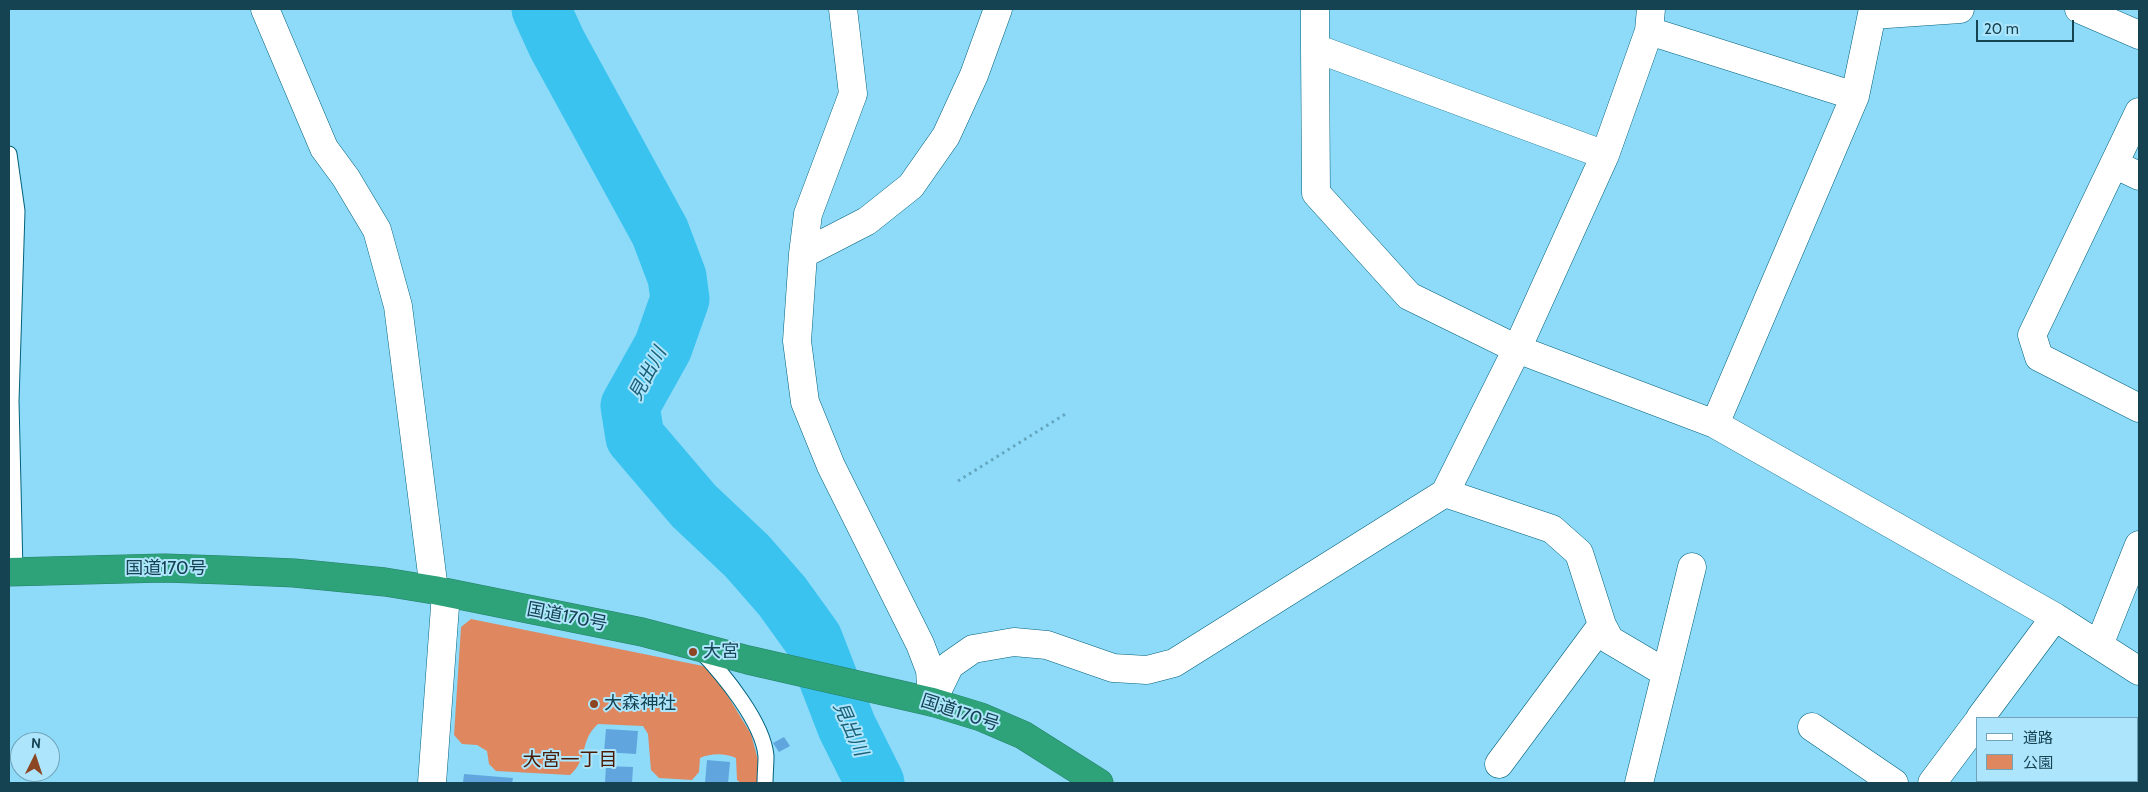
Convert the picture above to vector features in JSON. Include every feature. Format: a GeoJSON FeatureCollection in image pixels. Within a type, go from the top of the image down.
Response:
{"type":"FeatureCollection","features":[{"type":"Feature","properties":{"kind":"highway","name":"国道170号"},"geometry":{"type":"LineString","coordinates":[[12,572],[164,568],[224,570],[312,575],[385,582],[440,591],[601,623],[696,645],[748,660],[932,702],[981,717],[1023,735],[1099,783]]}},
{"type":"Feature","properties":{"kind":"street"},"geometry":{"type":"LineString","coordinates":[[265,9],[324,148],[346,178],[376,230],[398,306],[440,591],[432,783]]}},
{"type":"Feature","properties":{"kind":"street"},"geometry":{"type":"LineString","coordinates":[[843,9],[853,94],[808,214],[803,254],[797,341],[805,402],[831,466],[920,644],[930,670],[932,702]]}},
{"type":"Feature","properties":{"kind":"street"},"geometry":{"type":"LineString","coordinates":[[803,254],[868,221],[912,186],[946,136],[974,75],[998,9]]}},
{"type":"Feature","properties":{"kind":"street"},"geometry":{"type":"LineString","coordinates":[[1315,9],[1316,193],[1409,296],[1517,349],[1715,424],[2055,616],[2139,671]]}},
{"type":"Feature","properties":{"kind":"street"},"geometry":{"type":"LineString","coordinates":[[1715,424],[1855,96],[1873,12],[1960,9]]}},
{"type":"Feature","properties":{"kind":"street"},"geometry":{"type":"LineString","coordinates":[[2079,9],[2139,35]]}},
{"type":"Feature","properties":{"kind":"street"},"geometry":{"type":"LineString","coordinates":[[932,702],[950,665],[973,649],[1014,642],[1047,645],[1113,668],[1147,670],[1174,663],[1445,493],[1517,349],[1605,155],[1650,20],[1855,96]]}},
{"type":"Feature","properties":{"kind":"street"},"geometry":{"type":"LineString","coordinates":[[1315,48],[1605,155]]}},
{"type":"Feature","properties":{"kind":"street"},"geometry":{"type":"LineString","coordinates":[[2139,112],[2032,335],[2039,357],[2139,408]]}},
{"type":"Feature","properties":{"kind":"street"},"geometry":{"type":"LineString","coordinates":[[2114,164],[2139,176]]}},
{"type":"Feature","properties":{"kind":"street"},"geometry":{"type":"LineString","coordinates":[[1445,493],[1552,529],[1579,553],[1602,625],[1610,640],[1666,673]]}},
{"type":"Feature","properties":{"kind":"street"},"geometry":{"type":"LineString","coordinates":[[2099,645],[2139,545]]}},
{"type":"Feature","properties":{"kind":"street"},"geometry":{"type":"LineString","coordinates":[[1639,783],[1692,567]]}},
{"type":"Feature","properties":{"kind":"street"},"geometry":{"type":"LineString","coordinates":[[1981,717],[2055,616]]}},
{"type":"Feature","properties":{"kind":"street"},"geometry":{"type":"LineString","coordinates":[[1499,764],[1602,625]]}},
{"type":"Feature","properties":{"kind":"street"},"geometry":{"type":"LineString","coordinates":[[1932,783],[1976,724]]}},
{"type":"Feature","properties":{"kind":"street"},"geometry":{"type":"LineString","coordinates":[[1812,727],[1894,783]]}},
{"type":"Feature","properties":{"kind":"lane"},"geometry":{"type":"LineString","coordinates":[[9,154],[16,211],[11,401],[12,572]]}},
{"type":"Feature","properties":{"kind":"lane"},"geometry":{"type":"LineString","coordinates":[[696,645],[720,672],[744,706],[761,737],[766,755],[764,783]]}},
{"type":"Feature","properties":{"kind":"path"},"geometry":{"type":"LineString","coordinates":[[958,481],[1067,413]]}},
{"type":"Feature","properties":{"kind":"green space","name":"大森神社"},"geometry":{"type":"Polygon","coordinates":[[[471,619],[703,666],[715,675],[751,734],[758,760],[757,782],[741,783],[737,780],[736,758],[718,754],[700,758],[699,772],[692,780],[659,778],[651,770],[648,734],[643,726],[598,724],[589,736],[576,769],[570,775],[496,771],[489,764],[487,751],[477,745],[462,744],[454,735],[461,627],[471,619]]]}},
{"type":"Feature","properties":{"kind":"building"},"geometry":{"type":"Polygon","coordinates":[[[606,729],[638,731],[636,754],[604,752],[606,729]]]}},
{"type":"Feature","properties":{"kind":"building"},"geometry":{"type":"Polygon","coordinates":[[[784,737],[790,746],[779,752],[773,743],[784,737]]]}},
{"type":"Feature","properties":{"kind":"building"},"geometry":{"type":"Polygon","coordinates":[[[707,760],[730,762],[728,783],[705,783],[707,760]]]}},
{"type":"Feature","properties":{"kind":"building"},"geometry":{"type":"Polygon","coordinates":[[[606,766],[633,767],[632,783],[605,783],[606,766]]]}},
{"type":"Feature","properties":{"kind":"building"},"geometry":{"type":"Polygon","coordinates":[[[464,774],[513,778],[512,783],[463,783],[464,774]]]}},
{"type":"Feature","properties":{"kind":"waterway","name":"見出川"},"geometry":{"type":"LineString","coordinates":[[541,9],[557,44],[660,232],[677,277],[680,299],[663,347],[630,406],[635,437],[694,506],[747,556],[782,596],[813,639],[847,727],[875,783]]}},
{"type":"Feature","properties":{"kind":"place","name":"大宮"},"geometry":{"type":"Point","coordinates":[693,652]}},
{"type":"Feature","properties":{"kind":"place","name":"大森神社"},"geometry":{"type":"Point","coordinates":[594,704]}},
{"type":"Feature","properties":{"kind":"district","name":"大宮一丁目"},"geometry":{"type":"Point","coordinates":[570,760]}}]}
